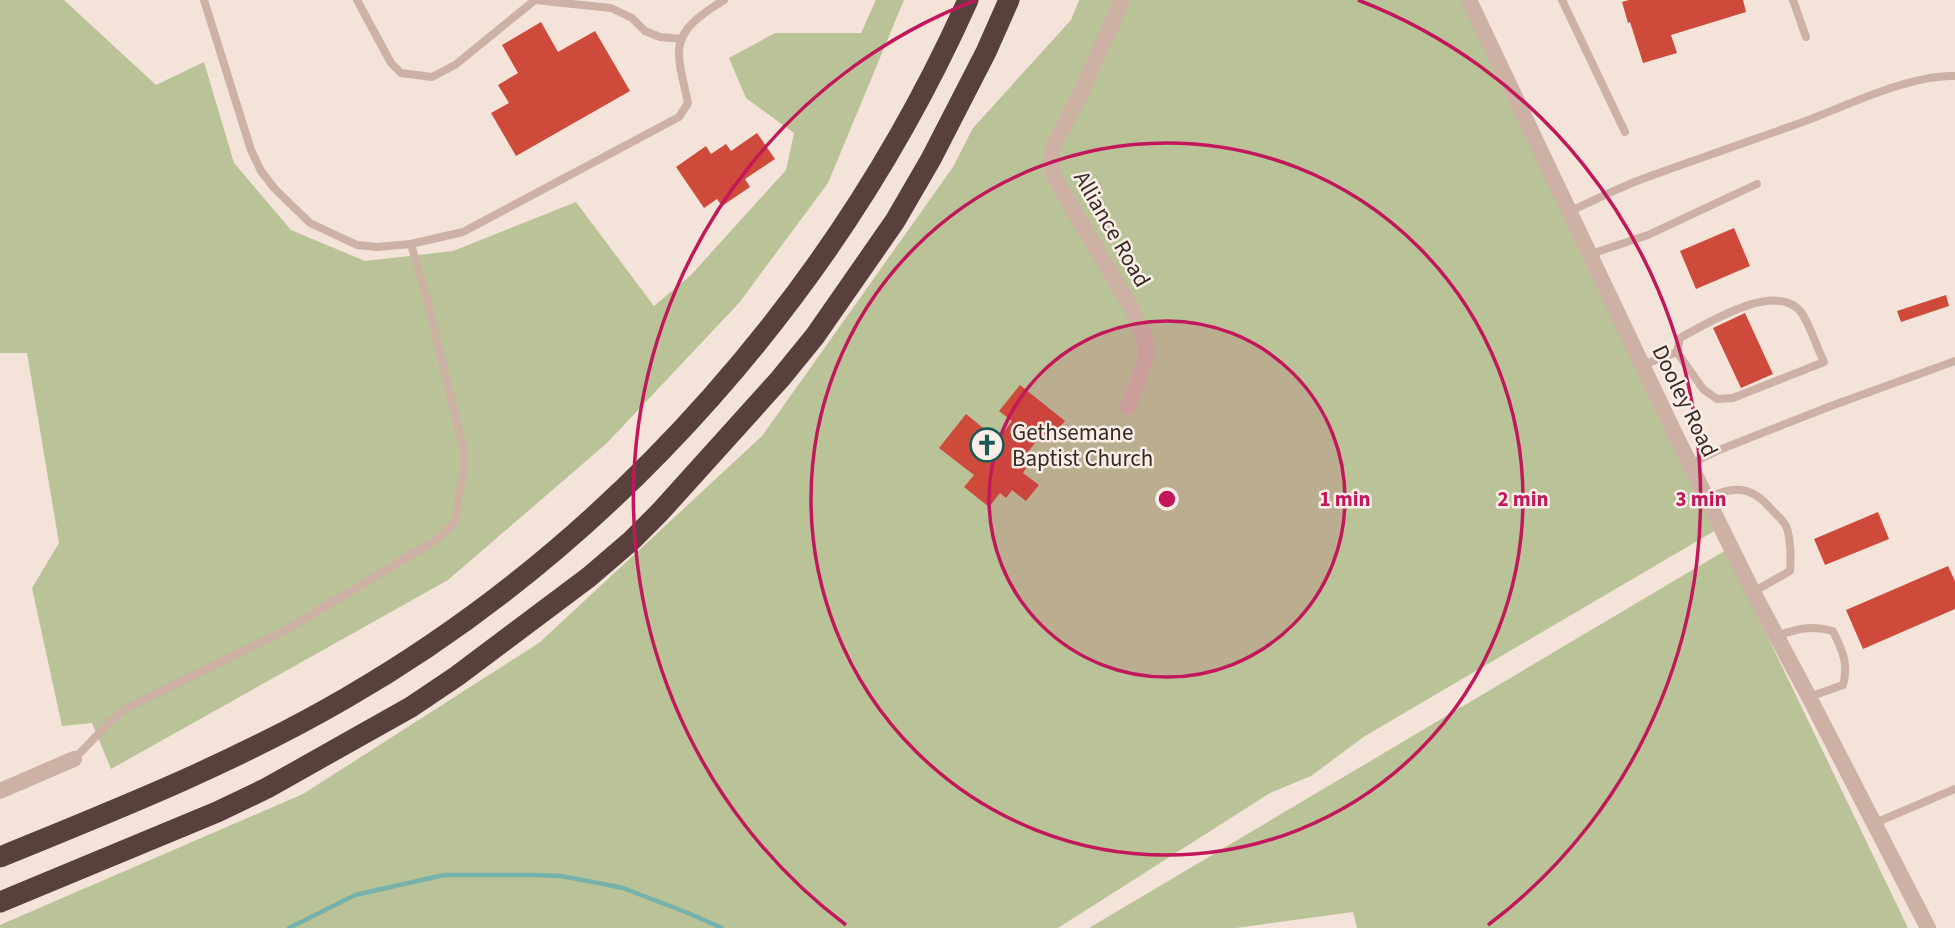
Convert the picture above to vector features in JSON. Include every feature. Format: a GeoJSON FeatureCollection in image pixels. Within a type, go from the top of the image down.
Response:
{"type":"FeatureCollection","features":[{"type":"Feature","properties":{"kind":"highway"},"geometry":{"type":"LineString","coordinates":[[0,857],[214,767],[348,697],[475,613],[572,537],[700,411],[796,294],[866,191],[902,132],[968,0]]}},
{"type":"Feature","properties":{"kind":"highway"},"geometry":{"type":"LineString","coordinates":[[0,902],[217,812],[267,788],[399,714],[457,676],[589,577],[631,541],[780,379],[822,326],[895,221],[931,159],[986,52],[1009,0]]}},
{"type":"Feature","properties":{"kind":"street","name":"Alliance Road"},"geometry":{"type":"LineString","coordinates":[[1122,0],[1080,95],[1055,142],[1051,160],[1054,177],[1132,309],[1146,342],[1146,359],[1128,407]]}},
{"type":"Feature","properties":{"kind":"street","name":"Dooley Road"},"geometry":{"type":"LineString","coordinates":[[1469,0],[1753,592],[1928,928]]}},
{"type":"Feature","properties":{"kind":"street"},"geometry":{"type":"LineString","coordinates":[[0,790],[74,759]]}},
{"type":"Feature","properties":{"kind":"lane"},"geometry":{"type":"LineString","coordinates":[[204,0],[251,150],[261,171],[274,188],[310,223],[357,245],[377,247],[411,244],[463,232],[679,117],[688,103],[678,51],[684,33],[701,15],[724,0]]}},
{"type":"Feature","properties":{"kind":"lane"},"geometry":{"type":"LineString","coordinates":[[357,0],[391,62],[401,73],[432,77],[455,65],[535,0],[611,8],[632,18],[645,31],[660,37],[682,39]]}},
{"type":"Feature","properties":{"kind":"lane"},"geometry":{"type":"LineString","coordinates":[[1562,0],[1625,132]]}},
{"type":"Feature","properties":{"kind":"lane"},"geometry":{"type":"LineString","coordinates":[[1793,0],[1806,37]]}},
{"type":"Feature","properties":{"kind":"lane"},"geometry":{"type":"LineString","coordinates":[[1570,211],[1650,176],[1881,92],[1923,79],[1955,76]]}},
{"type":"Feature","properties":{"kind":"lane"},"geometry":{"type":"LineString","coordinates":[[1591,254],[1648,235],[1757,184]]}},
{"type":"Feature","properties":{"kind":"lane"},"geometry":{"type":"LineString","coordinates":[[74,759],[127,708],[284,631],[439,538],[452,526],[456,519],[464,470],[464,451],[411,244]]}},
{"type":"Feature","properties":{"kind":"lane"},"geometry":{"type":"LineString","coordinates":[[1785,301],[1801,311],[1824,362],[1733,398],[1717,398],[1703,389],[1677,352],[1680,338],[1716,318],[1759,302],[1785,301]]}},
{"type":"Feature","properties":{"kind":"lane"},"geometry":{"type":"LineString","coordinates":[[1643,365],[1677,352]]}},
{"type":"Feature","properties":{"kind":"lane"},"geometry":{"type":"LineString","coordinates":[[1690,464],[1831,406],[1955,362]]}},
{"type":"Feature","properties":{"kind":"lane"},"geometry":{"type":"LineString","coordinates":[[1707,498],[1724,490],[1744,490],[1761,497],[1786,526],[1791,555],[1790,571],[1753,592]]}},
{"type":"Feature","properties":{"kind":"lane"},"geometry":{"type":"LineString","coordinates":[[1776,636],[1803,627],[1833,631],[1847,670],[1843,685],[1809,697]]}},
{"type":"Feature","properties":{"kind":"lane"},"geometry":{"type":"LineString","coordinates":[[1875,823],[1955,789]]}},
{"type":"Feature","properties":{"kind":"green space"},"geometry":{"type":"Polygon","coordinates":[[[0,0],[64,0],[156,85],[204,62],[234,163],[291,230],[365,261],[453,251],[576,202],[654,306],[691,275],[786,170],[794,133],[746,98],[729,58],[775,33],[861,33],[876,0],[904,0],[828,183],[739,303],[607,443],[448,580],[111,769],[92,723],[62,726],[32,588],[59,543],[27,353],[0,353],[0,0]]]}},
{"type":"Feature","properties":{"kind":"green space"},"geometry":{"type":"Polygon","coordinates":[[[1079,0],[1461,0],[1716,530],[1365,736],[1311,776],[1270,793],[1058,928],[0,928],[0,925],[303,794],[539,643],[762,436],[953,167],[973,128],[1071,20],[1079,0]]]}},
{"type":"Feature","properties":{"kind":"green space"},"geometry":{"type":"Polygon","coordinates":[[[1726,550],[1908,928],[1357,928],[1353,912],[1236,928],[1089,928],[1726,550]]]}},
{"type":"Feature","properties":{"kind":"building"},"geometry":{"type":"Polygon","coordinates":[[[1743,0],[1746,12],[1671,35],[1677,53],[1643,63],[1622,2],[1743,0]]]}},
{"type":"Feature","properties":{"kind":"building"},"geometry":{"type":"Polygon","coordinates":[[[541,22],[558,52],[595,31],[630,91],[516,156],[491,113],[509,103],[498,85],[518,73],[502,45],[541,22]]]}},
{"type":"Feature","properties":{"kind":"building"},"geometry":{"type":"Polygon","coordinates":[[[757,133],[775,159],[745,179],[750,187],[722,206],[717,199],[704,208],[676,167],[706,146],[711,154],[726,144],[731,151],[757,133]]]}},
{"type":"Feature","properties":{"kind":"building"},"geometry":{"type":"Polygon","coordinates":[[[1734,228],[1750,266],[1696,289],[1680,251],[1734,228]]]}},
{"type":"Feature","properties":{"kind":"building"},"geometry":{"type":"Polygon","coordinates":[[[1946,295],[1949,306],[1901,322],[1897,311],[1946,295]]]}},
{"type":"Feature","properties":{"kind":"building"},"geometry":{"type":"Polygon","coordinates":[[[1745,313],[1773,374],[1741,388],[1713,328],[1745,313]]]}},
{"type":"Feature","properties":{"kind":"building","name":"Gethsemane Baptist Church"},"geometry":{"type":"Polygon","coordinates":[[[1020,385],[1065,421],[1046,443],[1039,438],[1019,463],[1026,468],[1023,473],[1039,485],[1026,501],[1012,490],[1006,498],[1000,493],[989,507],[964,487],[974,475],[939,448],[966,414],[998,440],[1012,421],[999,411],[1020,385]]]}},
{"type":"Feature","properties":{"kind":"building"},"geometry":{"type":"Polygon","coordinates":[[[1878,512],[1889,539],[1825,565],[1814,539],[1878,512]]]}},
{"type":"Feature","properties":{"kind":"building"},"geometry":{"type":"Polygon","coordinates":[[[1948,566],[1955,581],[1955,609],[1863,649],[1846,610],[1948,566]]]}},
{"type":"Feature","properties":{"kind":"waterway"},"geometry":{"type":"LineString","coordinates":[[289,928],[355,895],[444,875],[561,876],[593,882],[623,888],[722,928]]}},
{"type":"Feature","properties":{"kind":"place","name":"Gethsemane Baptist Church"},"geometry":{"type":"Point","coordinates":[987,445]}}]}
